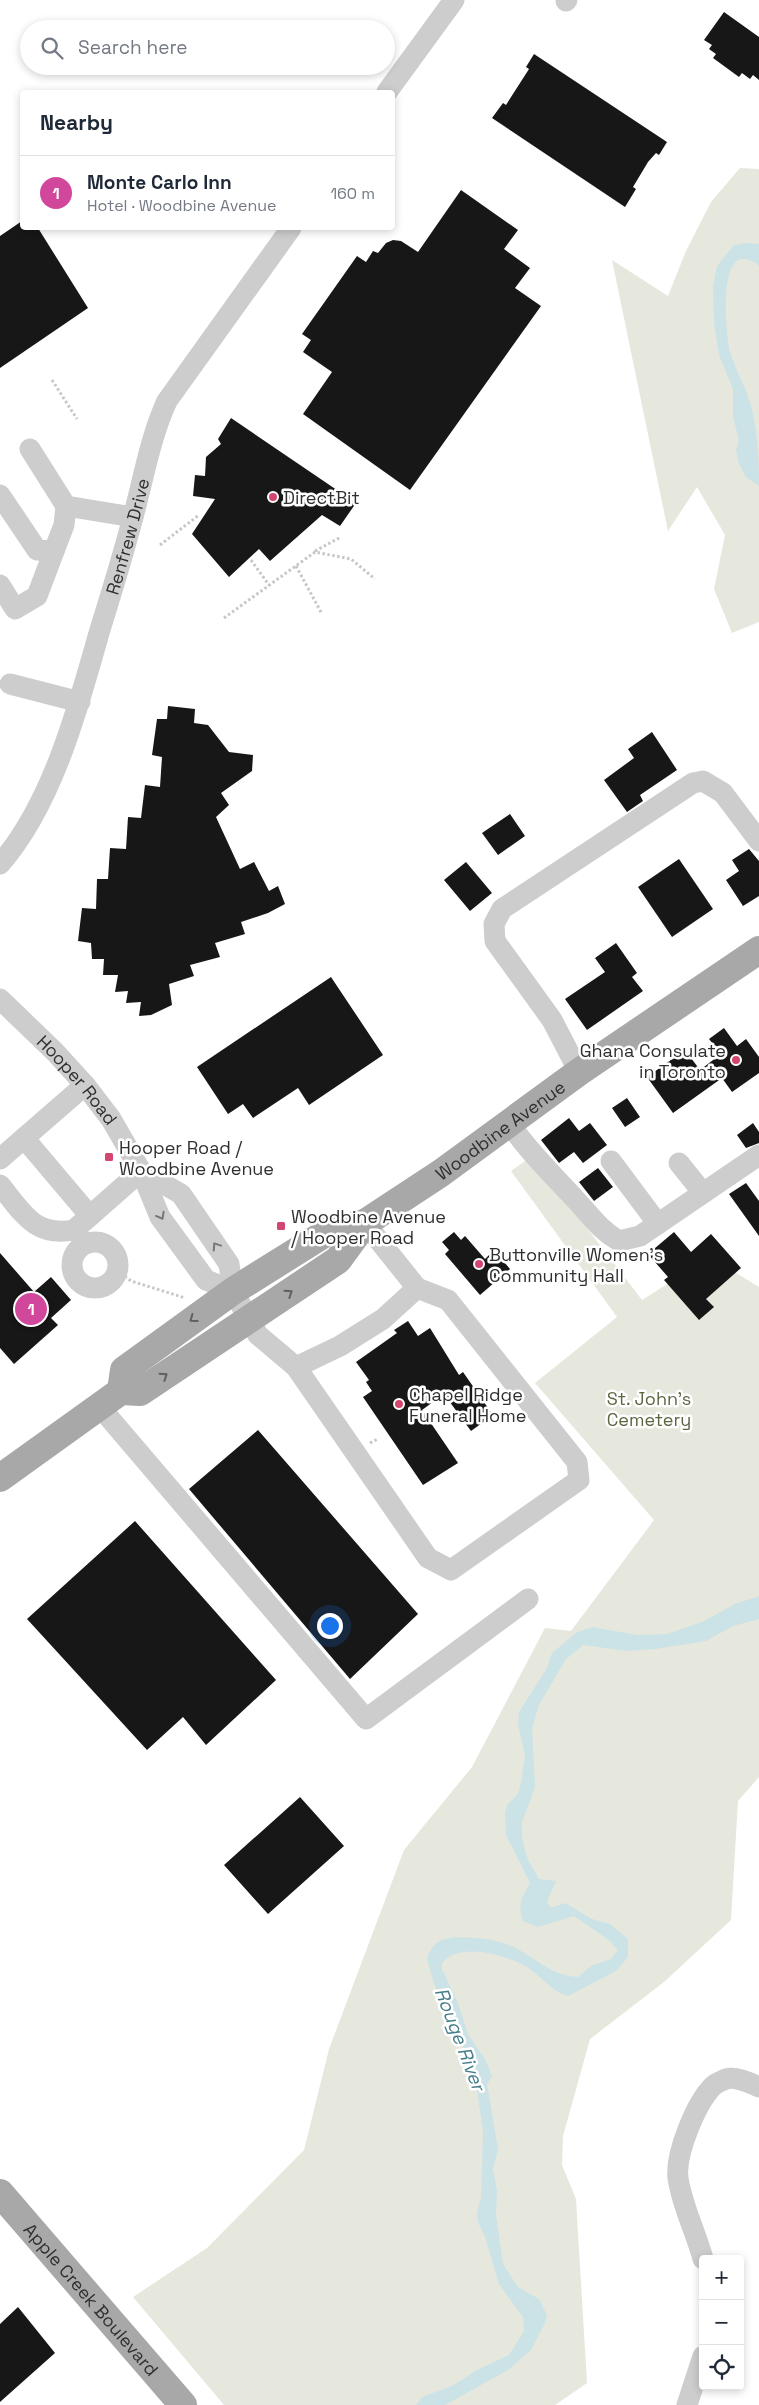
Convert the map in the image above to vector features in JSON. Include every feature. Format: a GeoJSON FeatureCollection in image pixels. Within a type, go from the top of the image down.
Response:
{"type":"FeatureCollection","features":[{"type":"Feature","properties":{"kind":"main road","name":"Woodbine Avenue"},"geometry":{"type":"LineString","coordinates":[[110,1399],[140,1392],[338,1260],[365,1223],[441,1173],[579,1072],[759,950]]}},
{"type":"Feature","properties":{"kind":"main road","name":"Woodbine Avenue"},"geometry":{"type":"LineString","coordinates":[[110,1399],[124,1370],[233,1291],[329,1231],[365,1223]]}},
{"type":"Feature","properties":{"kind":"main road"},"geometry":{"type":"LineString","coordinates":[[0,1478],[110,1399]]}},
{"type":"Feature","properties":{"kind":"main road","name":"Apple Creek Boulevard"},"geometry":{"type":"LineString","coordinates":[[0,2193],[183,2405]]}},
{"type":"Feature","properties":{"kind":"street"},"geometry":{"type":"LineString","coordinates":[[388,90],[454,0]]}},
{"type":"Feature","properties":{"kind":"street","name":"Renfrew Drive"},"geometry":{"type":"LineString","coordinates":[[0,864],[12,851],[35,811],[58,760],[80,702],[133,517],[149,449],[157,423],[167,401],[290,230]]}},
{"type":"Feature","properties":{"kind":"street"},"geometry":{"type":"LineString","coordinates":[[0,585],[16,609],[38,596],[64,525],[66,506],[30,448]]}},
{"type":"Feature","properties":{"kind":"street"},"geometry":{"type":"LineString","coordinates":[[0,495],[37,550],[54,551]]}},
{"type":"Feature","properties":{"kind":"street"},"geometry":{"type":"LineString","coordinates":[[66,506],[133,517]]}},
{"type":"Feature","properties":{"kind":"street"},"geometry":{"type":"LineString","coordinates":[[10,684],[80,702]]}},
{"type":"Feature","properties":{"kind":"street"},"geometry":{"type":"LineString","coordinates":[[579,1072],[552,1020],[495,941],[494,924],[502,909],[693,783],[703,781],[723,793],[759,841]]}},
{"type":"Feature","properties":{"kind":"street","name":"Hooper Road"},"geometry":{"type":"LineString","coordinates":[[0,999],[85,1085],[111,1119],[141,1171],[160,1217],[206,1280],[233,1291]]}},
{"type":"Feature","properties":{"kind":"street"},"geometry":{"type":"LineString","coordinates":[[0,1159],[85,1085]]}},
{"type":"Feature","properties":{"kind":"street"},"geometry":{"type":"LineString","coordinates":[[509,1123],[524,1146],[581,1206],[594,1223],[608,1235],[619,1241],[630,1240],[658,1224],[759,1155]]}},
{"type":"Feature","properties":{"kind":"street"},"geometry":{"type":"LineString","coordinates":[[24,1138],[87,1228],[111,1249],[118,1262],[117,1270],[111,1282],[97,1288],[90,1288],[77,1279],[73,1272],[73,1257],[87,1228],[141,1171],[181,1194],[229,1264],[233,1291],[258,1336],[296,1367],[428,1558],[452,1570],[579,1480],[577,1462],[448,1300],[417,1288],[365,1223]]}},
{"type":"Feature","properties":{"kind":"street"},"geometry":{"type":"LineString","coordinates":[[611,1161],[658,1224]]}},
{"type":"Feature","properties":{"kind":"street"},"geometry":{"type":"LineString","coordinates":[[679,1163],[703,1193]]}},
{"type":"Feature","properties":{"kind":"street"},"geometry":{"type":"LineString","coordinates":[[0,1185],[28,1219],[43,1230],[61,1232],[87,1228]]}},
{"type":"Feature","properties":{"kind":"street"},"geometry":{"type":"LineString","coordinates":[[296,1367],[340,1346],[382,1319],[417,1288]]}},
{"type":"Feature","properties":{"kind":"street"},"geometry":{"type":"LineString","coordinates":[[110,1399],[366,1719],[528,1599]]}},
{"type":"Feature","properties":{"kind":"street"},"geometry":{"type":"LineString","coordinates":[[702,2255],[678,2177],[679,2159],[684,2143],[704,2097],[714,2084],[728,2078],[744,2080],[759,2087]]}},
{"type":"Feature","properties":{"kind":"street"},"geometry":{"type":"LineString","coordinates":[[687,2405],[699,2368]]}},
{"type":"Feature","properties":{"kind":"path"},"geometry":{"type":"LineString","coordinates":[[52,380],[77,419]]}},
{"type":"Feature","properties":{"kind":"path"},"geometry":{"type":"LineString","coordinates":[[160,545],[199,516]]}},
{"type":"Feature","properties":{"kind":"path"},"geometry":{"type":"LineString","coordinates":[[224,618],[315,552],[341,537]]}},
{"type":"Feature","properties":{"kind":"path"},"geometry":{"type":"LineString","coordinates":[[315,552],[351,558],[375,579]]}},
{"type":"Feature","properties":{"kind":"path"},"geometry":{"type":"LineString","coordinates":[[251,560],[269,585]]}},
{"type":"Feature","properties":{"kind":"path"},"geometry":{"type":"LineString","coordinates":[[296,566],[322,614]]}},
{"type":"Feature","properties":{"kind":"path"},"geometry":{"type":"LineString","coordinates":[[117,1270],[131,1281],[187,1298]]}},
{"type":"Feature","properties":{"kind":"green space"},"geometry":{"type":"Polygon","coordinates":[[[740,168],[759,169],[759,622],[732,633],[714,589],[725,535],[697,487],[668,531],[612,260],[668,296],[686,251],[711,202],[740,168]]]}},
{"type":"Feature","properties":{"kind":"green space","name":"St. John's Cemetery"},"geometry":{"type":"Polygon","coordinates":[[[532,1156],[642,1300],[710,1257],[759,1287],[759,1777],[738,1801],[731,1920],[664,1982],[590,2039],[563,2136],[562,2165],[576,2199],[587,2383],[555,2405],[224,2405],[133,2297],[207,2248],[304,2150],[329,2049],[404,1850],[472,1767],[545,1628],[571,1631],[654,1520],[535,1383],[617,1317],[511,1171],[532,1156]]]}},
{"type":"Feature","properties":{"kind":"water"},"geometry":{"type":"Polygon","coordinates":[[[746,243],[759,244],[759,266],[753,261],[746,259],[737,261],[731,269],[726,298],[726,314],[730,352],[749,399],[755,426],[758,446],[759,486],[746,477],[739,464],[736,450],[739,440],[733,417],[733,389],[719,355],[714,323],[713,286],[717,266],[734,245],[746,243]]]}},
{"type":"Feature","properties":{"kind":"water","name":"Rouge River"},"geometry":{"type":"Polygon","coordinates":[[[759,1596],[759,1619],[733,1626],[706,1641],[655,1649],[627,1651],[583,1645],[566,1659],[539,1705],[532,1728],[535,1787],[522,1822],[522,1839],[528,1860],[539,1879],[556,1881],[547,1902],[551,1908],[565,1903],[592,1919],[610,1924],[628,1939],[628,1957],[616,1971],[568,1996],[551,1987],[527,1967],[496,1955],[471,1951],[450,1956],[442,1963],[442,1969],[458,2003],[468,2034],[486,2061],[492,2076],[487,2084],[498,2149],[493,2169],[497,2191],[496,2215],[503,2264],[518,2287],[539,2299],[547,2315],[545,2323],[531,2350],[508,2370],[445,2405],[416,2405],[422,2397],[452,2386],[477,2370],[509,2355],[524,2331],[523,2317],[499,2284],[485,2237],[478,2222],[477,2213],[481,2198],[483,2132],[476,2083],[468,2057],[434,1984],[427,1958],[434,1945],[441,1940],[460,1937],[482,1938],[502,1942],[518,1949],[550,1969],[568,1976],[578,1977],[591,1966],[611,1959],[618,1950],[610,1941],[574,1916],[538,1927],[523,1921],[520,1906],[530,1883],[506,1835],[505,1813],[507,1805],[518,1794],[525,1756],[518,1724],[519,1712],[547,1668],[552,1653],[576,1633],[592,1627],[637,1635],[667,1634],[702,1622],[735,1604],[759,1596]]]}},
{"type":"Feature","properties":{"kind":"building"},"geometry":{"type":"Polygon","coordinates":[[[724,12],[759,37],[759,80],[753,75],[750,79],[742,73],[739,77],[713,58],[716,54],[709,49],[712,45],[704,40],[724,12]]]}},
{"type":"Feature","properties":{"kind":"building"},"geometry":{"type":"Polygon","coordinates":[[[534,54],[667,142],[659,155],[656,153],[648,162],[633,187],[636,189],[625,207],[492,118],[503,103],[506,105],[529,69],[526,67],[534,54]]]}},
{"type":"Feature","properties":{"kind":"building"},"geometry":{"type":"Polygon","coordinates":[[[461,190],[518,230],[504,249],[530,268],[515,288],[541,306],[410,490],[303,414],[332,372],[303,352],[311,340],[302,334],[357,256],[366,262],[373,251],[378,253],[386,243],[393,240],[401,241],[418,252],[461,190]]]}},
{"type":"Feature","properties":{"kind":"building"},"geometry":{"type":"Polygon","coordinates":[[[20,222],[20,230],[39,230],[88,308],[0,368],[0,236],[20,222]]]}},
{"type":"Feature","properties":{"kind":"building","name":"DirectBit"},"geometry":{"type":"Polygon","coordinates":[[[231,418],[356,503],[340,526],[322,515],[270,561],[259,549],[229,577],[192,534],[215,499],[193,496],[195,475],[205,476],[206,457],[221,444],[218,439],[231,418]]]}},
{"type":"Feature","properties":{"kind":"building"},"geometry":{"type":"Polygon","coordinates":[[[168,706],[195,709],[194,723],[208,725],[229,752],[253,755],[252,771],[221,793],[229,805],[216,817],[240,869],[254,862],[269,891],[278,886],[285,904],[268,913],[241,922],[245,934],[215,943],[220,957],[190,965],[194,976],[169,984],[172,1005],[151,1015],[139,1016],[141,1002],[126,1003],[128,991],[115,992],[118,975],[103,975],[104,959],[92,959],[91,943],[78,941],[82,908],[96,909],[97,879],[108,879],[110,848],[126,849],[128,817],[141,818],[145,785],[160,787],[162,757],[152,755],[157,719],[167,719],[168,706]]]}},
{"type":"Feature","properties":{"kind":"building"},"geometry":{"type":"Polygon","coordinates":[[[652,732],[677,770],[640,795],[643,801],[627,812],[604,780],[634,758],[628,749],[652,732]]]}},
{"type":"Feature","properties":{"kind":"building"},"geometry":{"type":"Polygon","coordinates":[[[510,814],[525,836],[498,855],[482,833],[510,814]]]}},
{"type":"Feature","properties":{"kind":"building"},"geometry":{"type":"Polygon","coordinates":[[[749,849],[759,861],[759,896],[743,906],[726,880],[739,871],[732,860],[749,849]]]}},
{"type":"Feature","properties":{"kind":"building"},"geometry":{"type":"Polygon","coordinates":[[[679,859],[713,909],[672,937],[638,887],[679,859]]]}},
{"type":"Feature","properties":{"kind":"building"},"geometry":{"type":"Polygon","coordinates":[[[466,862],[492,893],[470,911],[444,880],[466,862]]]}},
{"type":"Feature","properties":{"kind":"building"},"geometry":{"type":"Polygon","coordinates":[[[616,943],[637,973],[632,977],[643,991],[587,1030],[565,999],[605,972],[595,958],[616,943]]]}},
{"type":"Feature","properties":{"kind":"building"},"geometry":{"type":"Polygon","coordinates":[[[331,977],[383,1055],[309,1105],[298,1088],[253,1118],[243,1104],[228,1114],[197,1067],[331,977]]]}},
{"type":"Feature","properties":{"kind":"building"},"geometry":{"type":"Polygon","coordinates":[[[724,1028],[737,1046],[746,1039],[759,1057],[759,1073],[732,1092],[722,1078],[673,1113],[647,1077],[685,1050],[700,1070],[721,1054],[709,1039],[724,1028]]]}},
{"type":"Feature","properties":{"kind":"building"},"geometry":{"type":"Polygon","coordinates":[[[627,1098],[640,1117],[625,1127],[612,1108],[627,1098]]]}},
{"type":"Feature","properties":{"kind":"building"},"geometry":{"type":"Polygon","coordinates":[[[569,1118],[579,1131],[590,1123],[607,1145],[583,1163],[574,1152],[559,1163],[541,1140],[569,1118]]]}},
{"type":"Feature","properties":{"kind":"building"},"geometry":{"type":"Polygon","coordinates":[[[753,1123],[759,1132],[759,1143],[746,1148],[737,1135],[753,1123]]]}},
{"type":"Feature","properties":{"kind":"building"},"geometry":{"type":"Polygon","coordinates":[[[598,1168],[613,1187],[594,1201],[579,1182],[598,1168]]]}},
{"type":"Feature","properties":{"kind":"building"},"geometry":{"type":"Polygon","coordinates":[[[746,1183],[759,1201],[759,1236],[729,1194],[746,1183]]]}},
{"type":"Feature","properties":{"kind":"building","name":"Buttonville Women's Community Hall"},"geometry":{"type":"Polygon","coordinates":[[[454,1232],[461,1240],[465,1236],[485,1259],[494,1250],[510,1269],[480,1295],[445,1254],[449,1250],[442,1242],[454,1232]]]}},
{"type":"Feature","properties":{"kind":"building"},"geometry":{"type":"Polygon","coordinates":[[[674,1232],[691,1252],[711,1234],[741,1268],[706,1299],[714,1307],[699,1320],[664,1280],[668,1277],[648,1254],[674,1232]]]}},
{"type":"Feature","properties":{"kind":"building"},"geometry":{"type":"Polygon","coordinates":[[[0,1253],[34,1292],[51,1277],[71,1300],[51,1318],[58,1325],[14,1364],[0,1348],[0,1253]]]}},
{"type":"Feature","properties":{"kind":"building","name":"Chapel Ridge Funeral Home"},"geometry":{"type":"Polygon","coordinates":[[[408,1321],[418,1336],[430,1328],[459,1375],[463,1372],[493,1415],[471,1431],[444,1394],[422,1410],[458,1463],[423,1485],[363,1397],[372,1391],[366,1382],[369,1380],[356,1362],[397,1333],[394,1330],[408,1321]]]}},
{"type":"Feature","properties":{"kind":"building"},"geometry":{"type":"Polygon","coordinates":[[[258,1430],[418,1614],[350,1679],[189,1489],[258,1430]]]}},
{"type":"Feature","properties":{"kind":"building"},"geometry":{"type":"Polygon","coordinates":[[[135,1521],[276,1680],[206,1745],[183,1717],[147,1750],[27,1619],[135,1521]]]}},
{"type":"Feature","properties":{"kind":"building"},"geometry":{"type":"Polygon","coordinates":[[[300,1797],[344,1846],[268,1914],[224,1865],[300,1797]]]}},
{"type":"Feature","properties":{"kind":"building"},"geometry":{"type":"Polygon","coordinates":[[[18,2307],[55,2353],[0,2402],[0,2324],[18,2307]]]}},
{"type":"Feature","properties":{"kind":"place","name":"DirectBit"},"geometry":{"type":"Point","coordinates":[273,497]}},
{"type":"Feature","properties":{"kind":"place","name":"Ghana Consulate in Toronto"},"geometry":{"type":"Point","coordinates":[736,1060]}},
{"type":"Feature","properties":{"kind":"place","name":"Hooper Road / Woodbine Avenue"},"geometry":{"type":"Point","coordinates":[109,1157]}},
{"type":"Feature","properties":{"kind":"place","name":"Woodbine Avenue / Hooper Road"},"geometry":{"type":"Point","coordinates":[281,1226]}},
{"type":"Feature","properties":{"kind":"place","name":"Buttonville Women's Community Hall"},"geometry":{"type":"Point","coordinates":[479,1264]}},
{"type":"Feature","properties":{"kind":"place","name":"Monte Carlo Inn"},"geometry":{"type":"Point","coordinates":[31,1309]}},
{"type":"Feature","properties":{"kind":"place","name":"Chapel Ridge Funeral Home"},"geometry":{"type":"Point","coordinates":[399,1404]}}]}
